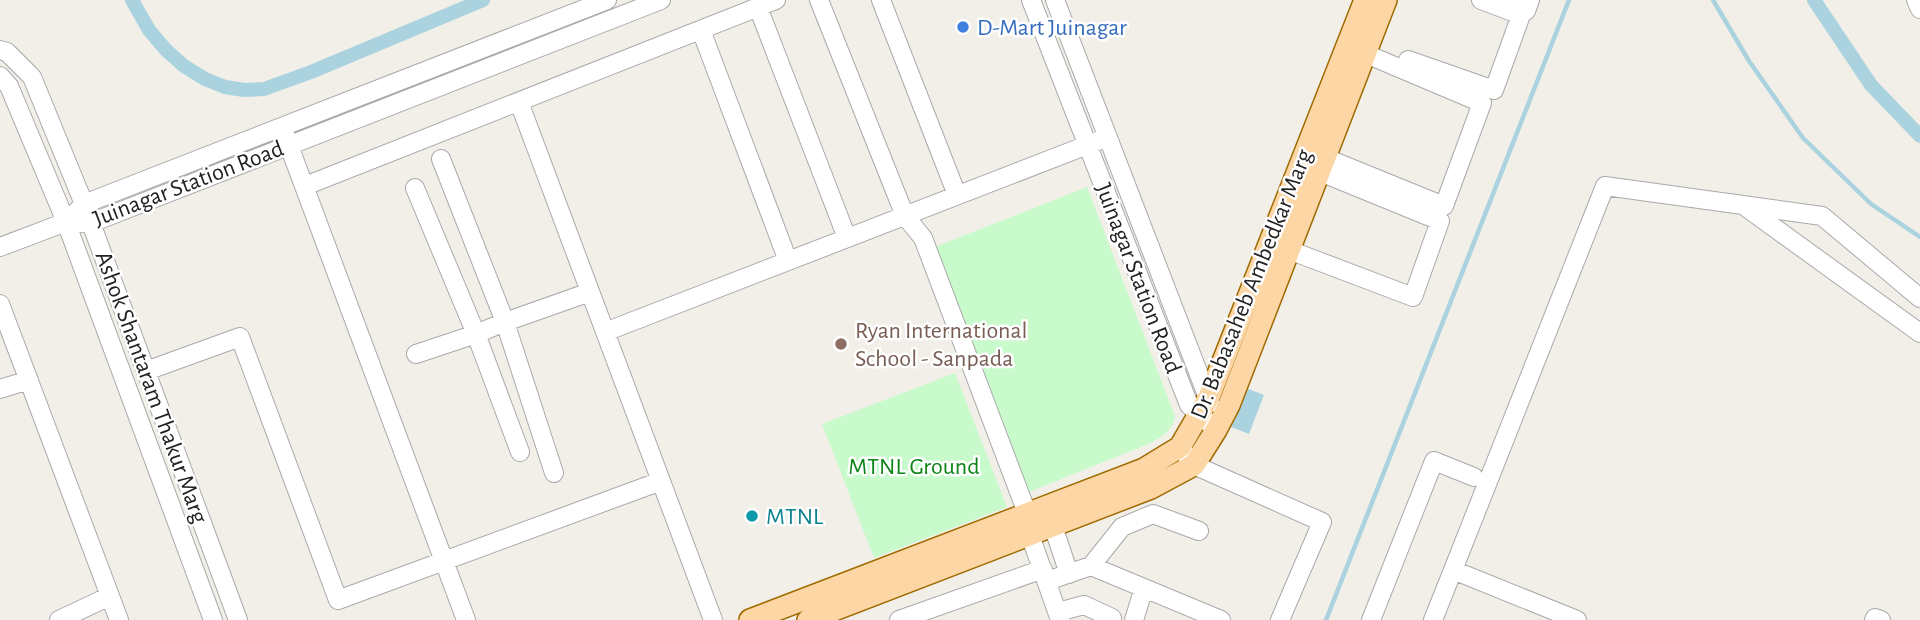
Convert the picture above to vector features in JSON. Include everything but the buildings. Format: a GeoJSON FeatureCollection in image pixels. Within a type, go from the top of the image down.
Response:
{"type":"FeatureCollection","features":[{"type":"Feature","properties":{"kind":"main road","name":"Dr. Babasaheb Ambedkar Marg"},"geometry":{"type":"LineString","coordinates":[[750,620],[833,607],[1151,488],[1194,465],[1229,405],[1323,165],[1365,0]]}},
{"type":"Feature","properties":{"kind":"main road","name":"Dr. Babasaheb Ambedkar Marg"},"geometry":{"type":"LineString","coordinates":[[808,620],[1027,513],[1144,469],[1180,447],[1204,406],[1341,88],[1367,50],[1387,0]]}},
{"type":"Feature","properties":{"kind":"street","name":"Juinagar Station Road"},"geometry":{"type":"LineString","coordinates":[[66,222],[84,204],[607,0]]}},
{"type":"Feature","properties":{"kind":"street","name":"Juinagar Station Road"},"geometry":{"type":"LineString","coordinates":[[66,222],[91,223],[661,0]]}},
{"type":"Feature","properties":{"kind":"street"},"geometry":{"type":"LineString","coordinates":[[305,187],[776,0]]}},
{"type":"Feature","properties":{"kind":"street"},"geometry":{"type":"LineString","coordinates":[[819,0],[905,216],[923,238],[1027,513]]}},
{"type":"Feature","properties":{"kind":"street"},"geometry":{"type":"LineString","coordinates":[[881,0],[957,195]]}},
{"type":"Feature","properties":{"kind":"street","name":"Juinagar Station Road"},"geometry":{"type":"LineString","coordinates":[[1031,0],[1189,405],[1204,406]]}},
{"type":"Feature","properties":{"kind":"street","name":"Juinagar Station Road"},"geometry":{"type":"LineString","coordinates":[[1055,0],[1108,137],[1204,406],[1216,430]]}},
{"type":"Feature","properties":{"kind":"street"},"geometry":{"type":"LineString","coordinates":[[1367,50],[1494,90],[1521,15],[1481,0]]}},
{"type":"Feature","properties":{"kind":"street"},"geometry":{"type":"LineString","coordinates":[[1499,0],[1526,10],[1530,0]]}},
{"type":"Feature","properties":{"kind":"street"},"geometry":{"type":"LineString","coordinates":[[1916,0],[1920,9]]}},
{"type":"Feature","properties":{"kind":"street"},"geometry":{"type":"LineString","coordinates":[[758,7],[847,238]]}},
{"type":"Feature","properties":{"kind":"street"},"geometry":{"type":"LineString","coordinates":[[701,30],[788,261]]}},
{"type":"Feature","properties":{"kind":"street","name":"Ashok Shantaram Thakur Marg"},"geometry":{"type":"LineString","coordinates":[[0,50],[7,52],[32,77],[84,204],[238,620]]}},
{"type":"Feature","properties":{"kind":"street"},"geometry":{"type":"LineString","coordinates":[[1323,165],[1444,206],[1482,103],[1367,50]]}},
{"type":"Feature","properties":{"kind":"street","name":"Ashok Shantaram Thakur Marg"},"geometry":{"type":"LineString","coordinates":[[0,76],[9,86],[66,222],[213,620]]}},
{"type":"Feature","properties":{"kind":"street"},"geometry":{"type":"LineString","coordinates":[[519,102],[713,620]]}},
{"type":"Feature","properties":{"kind":"street"},"geometry":{"type":"LineString","coordinates":[[283,127],[466,620]]}},
{"type":"Feature","properties":{"kind":"street"},"geometry":{"type":"LineString","coordinates":[[605,332],[1108,137]]}},
{"type":"Feature","properties":{"kind":"street"},"geometry":{"type":"LineString","coordinates":[[441,159],[505,322],[554,473]]}},
{"type":"Feature","properties":{"kind":"street"},"geometry":{"type":"LineString","coordinates":[[1290,250],[1413,297],[1440,221],[1323,165]]}},
{"type":"Feature","properties":{"kind":"street"},"geometry":{"type":"LineString","coordinates":[[1433,620],[1605,186],[1822,216],[1920,298]]}},
{"type":"Feature","properties":{"kind":"street"},"geometry":{"type":"LineString","coordinates":[[415,188],[476,334],[520,452]]}},
{"type":"Feature","properties":{"kind":"street"},"geometry":{"type":"LineString","coordinates":[[1743,205],[1920,333]]}},
{"type":"Feature","properties":{"kind":"street"},"geometry":{"type":"LineString","coordinates":[[0,247],[66,222]]}},
{"type":"Feature","properties":{"kind":"street"},"geometry":{"type":"LineString","coordinates":[[416,354],[590,292]]}},
{"type":"Feature","properties":{"kind":"street"},"geometry":{"type":"LineString","coordinates":[[0,304],[120,620]]}},
{"type":"Feature","properties":{"kind":"street"},"geometry":{"type":"LineString","coordinates":[[146,371],[240,337],[338,600],[661,481]]}},
{"type":"Feature","properties":{"kind":"street"},"geometry":{"type":"LineString","coordinates":[[0,389],[29,380]]}},
{"type":"Feature","properties":{"kind":"street"},"geometry":{"type":"LineString","coordinates":[[1180,447],[1194,465],[1322,522],[1280,620]]}},
{"type":"Feature","properties":{"kind":"street"},"geometry":{"type":"LineString","coordinates":[[1371,620],[1434,461],[1475,477]]}},
{"type":"Feature","properties":{"kind":"street"},"geometry":{"type":"LineString","coordinates":[[899,620],[1045,575],[1069,574],[1091,566],[1122,527],[1153,514],[1199,531]]}},
{"type":"Feature","properties":{"kind":"street"},"geometry":{"type":"LineString","coordinates":[[1053,526],[1069,574]]}},
{"type":"Feature","properties":{"kind":"street"},"geometry":{"type":"LineString","coordinates":[[1030,535],[1059,616],[1078,606],[1084,606],[1112,618]]}},
{"type":"Feature","properties":{"kind":"street"},"geometry":{"type":"LineString","coordinates":[[1091,566],[1221,620]]}},
{"type":"Feature","properties":{"kind":"street"},"geometry":{"type":"LineString","coordinates":[[1453,570],[1577,620]]}},
{"type":"Feature","properties":{"kind":"street"},"geometry":{"type":"LineString","coordinates":[[1134,620],[1144,589]]}},
{"type":"Feature","properties":{"kind":"street"},"geometry":{"type":"LineString","coordinates":[[60,620],[110,596]]}},
{"type":"Feature","properties":{"kind":"street"},"geometry":{"type":"LineString","coordinates":[[1874,620],[1881,620]]}},
{"type":"Feature","properties":{"kind":"green space"},"geometry":{"type":"Polygon","coordinates":[[[1087,187],[1175,416],[1170,429],[1151,443],[1029,492],[932,248],[1087,187]]]}},
{"type":"Feature","properties":{"kind":"green space","name":"MTNL Ground"},"geometry":{"type":"Polygon","coordinates":[[[955,373],[1007,507],[874,558],[822,424],[955,373]]]}},
{"type":"Feature","properties":{"kind":"water"},"geometry":{"type":"Polygon","coordinates":[[[1246,388],[1264,395],[1249,434],[1231,427],[1246,388]]]}},
{"type":"Feature","properties":{"kind":"waterway"},"geometry":{"type":"LineString","coordinates":[[132,0],[149,30],[184,66],[205,79],[225,87],[244,90],[264,89],[311,72],[483,0]]}},
{"type":"Feature","properties":{"kind":"waterway"},"geometry":{"type":"LineString","coordinates":[[1326,620],[1569,0]]}},
{"type":"Feature","properties":{"kind":"waterway"},"geometry":{"type":"LineString","coordinates":[[1713,0],[1749,61],[1803,138],[1871,204],[1920,237]]}},
{"type":"Feature","properties":{"kind":"waterway"},"geometry":{"type":"LineString","coordinates":[[1814,0],[1871,85],[1920,136]]}},
{"type":"Feature","properties":{"kind":"place","name":"D-Mart Juinagar"},"geometry":{"type":"Point","coordinates":[963,27]}},
{"type":"Feature","properties":{"kind":"place","name":"Ryan International School - Sanpada"},"geometry":{"type":"Point","coordinates":[841,344]}},
{"type":"Feature","properties":{"kind":"place","name":"MTNL"},"geometry":{"type":"Point","coordinates":[752,516]}}]}
